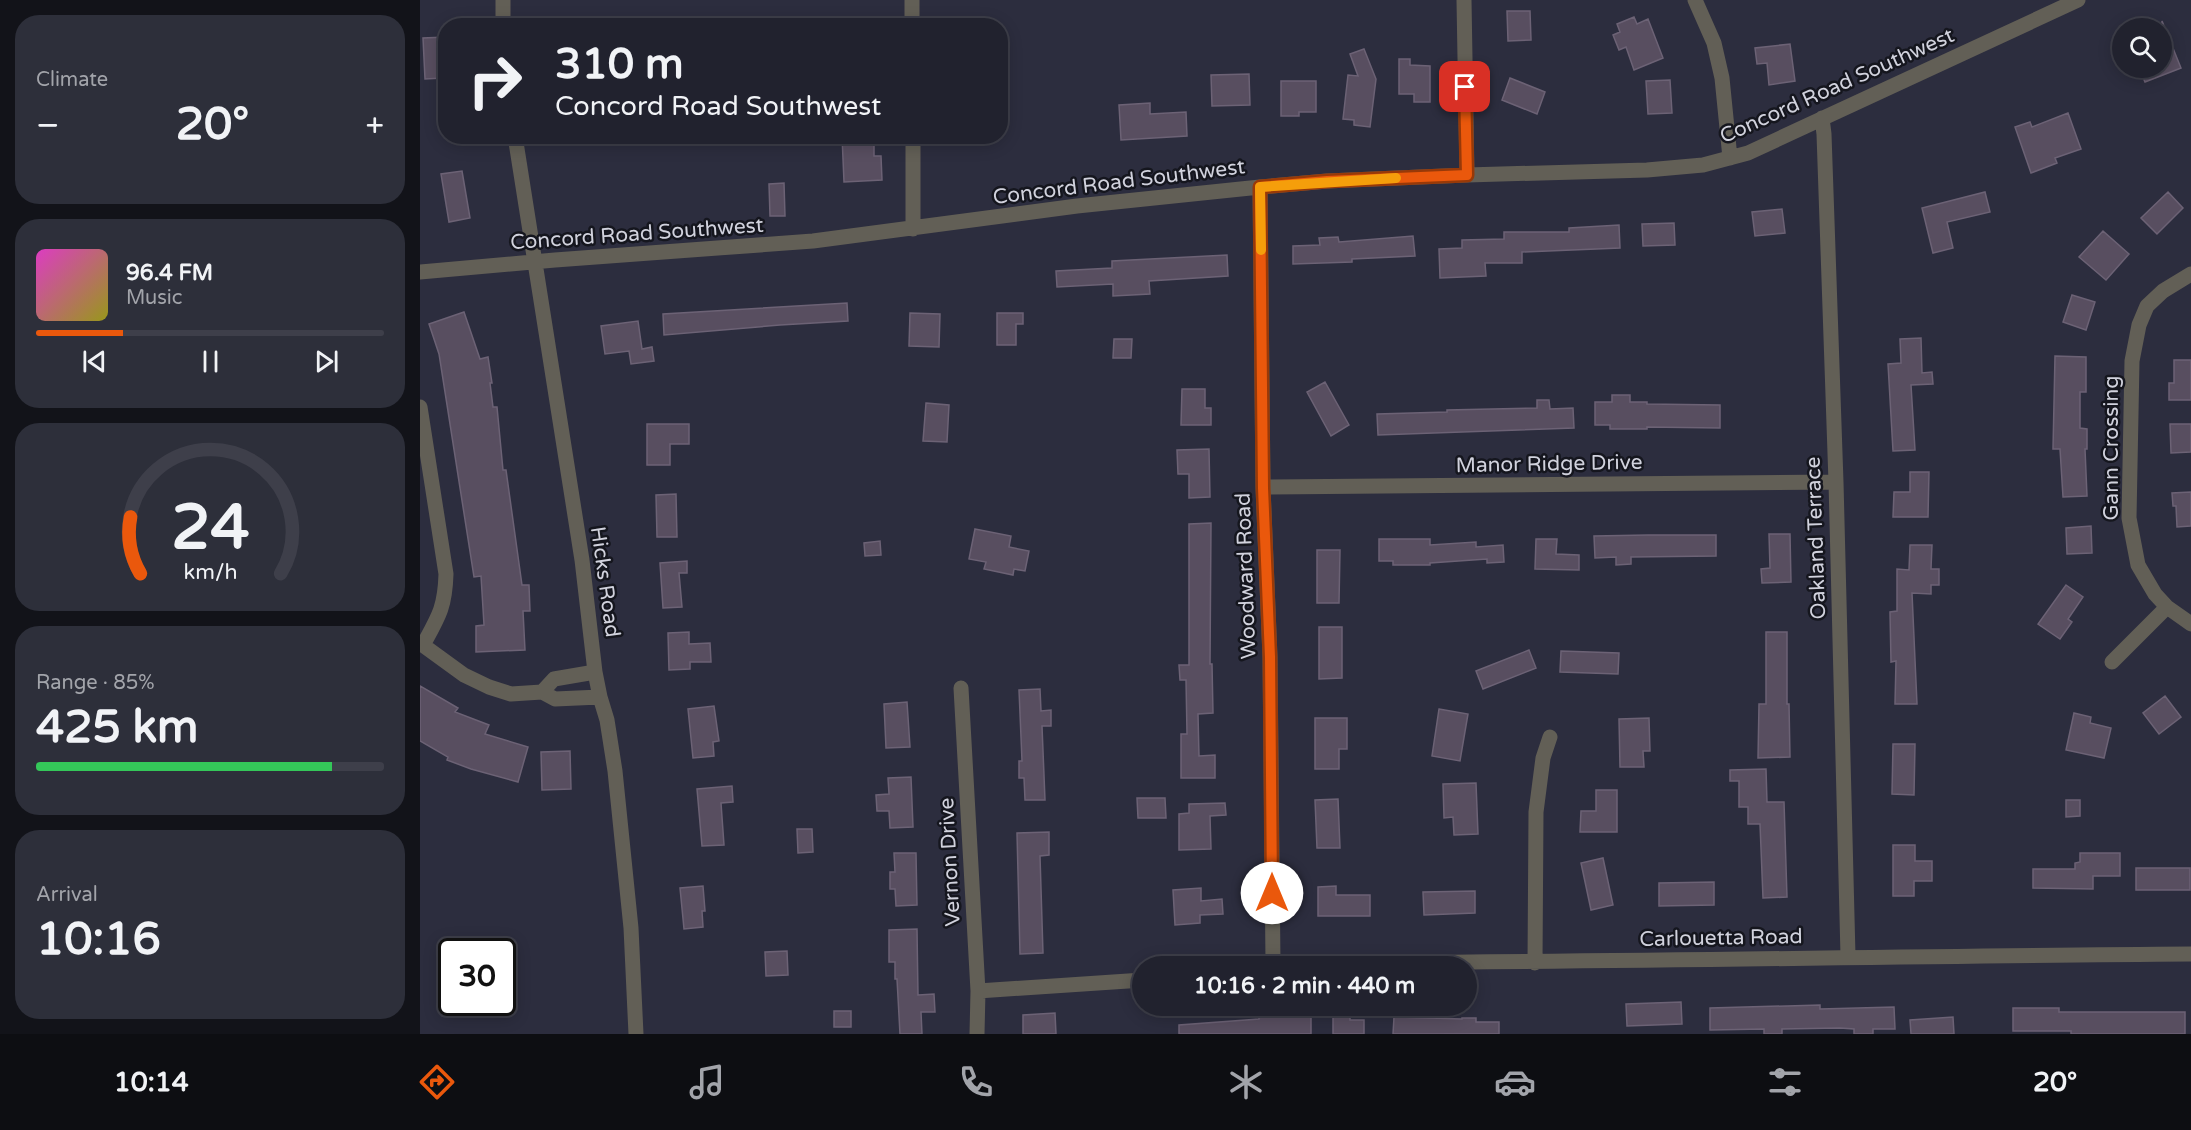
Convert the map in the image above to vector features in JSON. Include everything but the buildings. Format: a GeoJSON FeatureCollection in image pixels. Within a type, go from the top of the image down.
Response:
{"type":"FeatureCollection","features":[{"type":"Feature","properties":{"kind":"street"},"geometry":{"type":"LineString","coordinates":[[503,0],[503,18]]}},
{"type":"Feature","properties":{"kind":"street"},"geometry":{"type":"LineString","coordinates":[[912,0],[912,18]]}},
{"type":"Feature","properties":{"kind":"street"},"geometry":{"type":"LineString","coordinates":[[1464,0],[1467,175]]}},
{"type":"Feature","properties":{"kind":"street"},"geometry":{"type":"LineString","coordinates":[[1695,0],[1714,43],[1730,158]]}},
{"type":"Feature","properties":{"kind":"street","name":"Concord Road Southwest"},"geometry":{"type":"LineString","coordinates":[[420,272],[759,246],[913,229],[1077,206],[1327,181],[1647,170],[1703,165],[1748,153],[2078,0]]}},
{"type":"Feature","properties":{"kind":"street","name":"Oakland Terrace"},"geometry":{"type":"LineString","coordinates":[[1822,118],[1836,482],[1848,956]]}},
{"type":"Feature","properties":{"kind":"street","name":"Hicks Road"},"geometry":{"type":"LineString","coordinates":[[516,144],[582,560],[600,698],[607,720],[626,865],[636,1034]]}},
{"type":"Feature","properties":{"kind":"street"},"geometry":{"type":"LineString","coordinates":[[913,144],[913,229]]}},
{"type":"Feature","properties":{"kind":"street","name":"Woodward Road"},"geometry":{"type":"LineString","coordinates":[[1260,187],[1263,488],[1270,657],[1273,956]]}},
{"type":"Feature","properties":{"kind":"street","name":"Gann Crossing"},"geometry":{"type":"LineString","coordinates":[[2191,274],[2163,291],[2148,306],[2139,325],[2132,361],[2130,518],[2132,542],[2138,565],[2155,594],[2167,607],[2191,624]]}},
{"type":"Feature","properties":{"kind":"street"},"geometry":{"type":"LineString","coordinates":[[420,407],[446,574],[445,600],[422,644],[464,675],[511,694],[542,692],[555,699],[600,698]]}},
{"type":"Feature","properties":{"kind":"street","name":"Manor Ridge Drive"},"geometry":{"type":"LineString","coordinates":[[1263,488],[1836,482]]}},
{"type":"Feature","properties":{"kind":"street"},"geometry":{"type":"LineString","coordinates":[[2112,662],[2167,607]]}},
{"type":"Feature","properties":{"kind":"street"},"geometry":{"type":"LineString","coordinates":[[542,692],[554,680],[596,672]]}},
{"type":"Feature","properties":{"kind":"street","name":"Vernon Drive"},"geometry":{"type":"LineString","coordinates":[[962,688],[978,991],[977,1034]]}},
{"type":"Feature","properties":{"kind":"street"},"geometry":{"type":"LineString","coordinates":[[1535,963],[1536,812],[1543,758],[1550,737]]}},
{"type":"Feature","properties":{"kind":"street","name":"Carlouetta Road"},"geometry":{"type":"LineString","coordinates":[[1477,963],[1848,956],[2191,954]]}},
{"type":"Feature","properties":{"kind":"street"},"geometry":{"type":"LineString","coordinates":[[978,991],[1132,981]]}},
{"type":"Feature","properties":{"kind":"slow traffic"},"geometry":{"type":"LineString","coordinates":[[1261,250],[1260,187],[1396,178]]}},
{"type":"Feature","properties":{"kind":"route"},"geometry":{"type":"LineString","coordinates":[[1272,893],[1270,657],[1263,488],[1260,187],[1327,181],[1467,175],[1465,87]]}}]}
